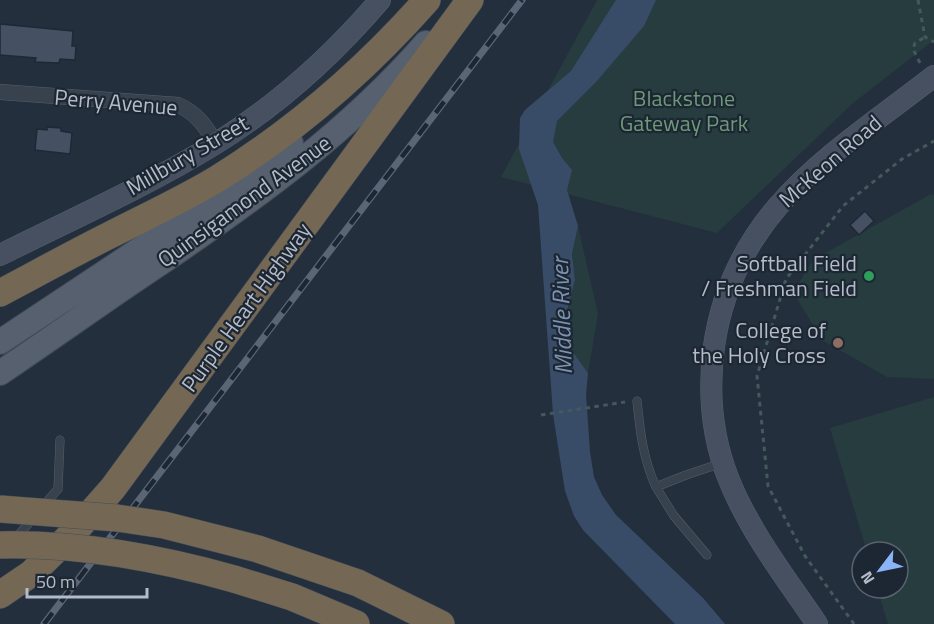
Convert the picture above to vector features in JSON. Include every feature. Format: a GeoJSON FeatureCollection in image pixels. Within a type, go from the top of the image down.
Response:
{"type":"FeatureCollection","features":[{"type":"Feature","properties":{"kind":"highway"},"geometry":{"type":"LineString","coordinates":[[0,293],[217,178],[294,124],[345,84],[393,38],[427,0]]}},
{"type":"Feature","properties":{"kind":"highway","name":"Purple Heart Highway"},"geometry":{"type":"LineString","coordinates":[[0,595],[32,573],[75,531],[113,488],[470,0]]}},
{"type":"Feature","properties":{"kind":"highway"},"geometry":{"type":"LineString","coordinates":[[0,509],[117,518],[164,525],[258,549],[358,584],[441,624]]}},
{"type":"Feature","properties":{"kind":"highway"},"geometry":{"type":"LineString","coordinates":[[0,545],[42,545],[184,565],[292,597],[356,624]]}},
{"type":"Feature","properties":{"kind":"main road","name":"Millbury Street"},"geometry":{"type":"LineString","coordinates":[[0,255],[174,167],[216,143],[247,122],[310,71],[380,0]]}},
{"type":"Feature","properties":{"kind":"main road","name":"Quinsigamond Avenue"},"geometry":{"type":"LineString","coordinates":[[0,374],[216,226],[308,157],[367,105],[465,0]]}},
{"type":"Feature","properties":{"kind":"main road","name":"McKeon Road"},"geometry":{"type":"LineString","coordinates":[[817,624],[750,522],[723,463],[712,409],[713,355],[723,304],[741,257],[768,217],[801,180],[927,70]]}},
{"type":"Feature","properties":{"kind":"main road","name":"Quinsigamond Avenue"},"geometry":{"type":"LineString","coordinates":[[0,342],[235,186],[320,118],[345,84]]}},
{"type":"Feature","properties":{"kind":"street","name":"Perry Avenue"},"geometry":{"type":"LineString","coordinates":[[0,92],[178,105],[190,110],[200,120],[216,143]]}},
{"type":"Feature","properties":{"kind":"lane"},"geometry":{"type":"LineString","coordinates":[[637,401],[640,440],[647,469],[674,516],[708,555]]}},
{"type":"Feature","properties":{"kind":"lane"},"geometry":{"type":"LineString","coordinates":[[0,555],[58,489],[60,440]]}},
{"type":"Feature","properties":{"kind":"lane"},"geometry":{"type":"LineString","coordinates":[[656,488],[723,463]]}},
{"type":"Feature","properties":{"kind":"path"},"geometry":{"type":"LineString","coordinates":[[918,0],[925,38]]}},
{"type":"Feature","properties":{"kind":"path"},"geometry":{"type":"LineString","coordinates":[[925,38],[934,42]]}},
{"type":"Feature","properties":{"kind":"path"},"geometry":{"type":"LineString","coordinates":[[925,38],[915,43],[913,49],[927,70]]}},
{"type":"Feature","properties":{"kind":"path"},"geometry":{"type":"LineString","coordinates":[[854,624],[806,555],[768,486],[757,376],[786,279],[843,206],[902,159],[934,141]]}},
{"type":"Feature","properties":{"kind":"path"},"geometry":{"type":"LineString","coordinates":[[541,415],[637,401]]}},
{"type":"Feature","properties":{"kind":"green space","name":"Blackstone Gateway Park"},"geometry":{"type":"Polygon","coordinates":[[[597,0],[934,0],[934,40],[852,104],[717,233],[501,177],[597,0]]]}},
{"type":"Feature","properties":{"kind":"green space","name":"Softball Field / Freshman Field"},"geometry":{"type":"Polygon","coordinates":[[[931,194],[934,195],[934,379],[887,377],[822,340],[793,292],[813,260],[931,194]]]}},
{"type":"Feature","properties":{"kind":"green space"},"geometry":{"type":"Polygon","coordinates":[[[578,226],[598,314],[588,373],[567,344],[563,326],[575,280],[572,254],[578,226]]]}},
{"type":"Feature","properties":{"kind":"green space"},"geometry":{"type":"Polygon","coordinates":[[[934,397],[934,624],[888,624],[881,600],[910,600],[910,540],[863,540],[830,428],[934,397]]]}},
{"type":"Feature","properties":{"kind":"water","name":"Middle River"},"geometry":{"type":"Polygon","coordinates":[[[616,0],[656,0],[644,26],[596,82],[557,121],[553,142],[572,170],[567,190],[578,226],[572,254],[575,280],[563,326],[567,344],[588,373],[586,395],[590,452],[594,477],[602,495],[616,515],[703,598],[725,624],[675,624],[583,530],[574,516],[565,491],[553,414],[538,205],[519,149],[520,118],[525,110],[571,71],[616,0]]]}},
{"type":"Feature","properties":{"kind":"building"},"geometry":{"type":"Polygon","coordinates":[[[0,24],[73,31],[72,46],[76,46],[75,60],[60,59],[59,63],[35,62],[36,58],[0,55],[0,24]]]}},
{"type":"Feature","properties":{"kind":"building"},"geometry":{"type":"Polygon","coordinates":[[[47,127],[61,128],[61,131],[72,133],[70,154],[35,150],[37,129],[47,130],[47,127]]]}},
{"type":"Feature","properties":{"kind":"building"},"geometry":{"type":"Polygon","coordinates":[[[865,211],[874,221],[859,235],[850,225],[865,211]]]}},
{"type":"Feature","properties":{"kind":"railway"},"geometry":{"type":"LineString","coordinates":[[44,624],[522,0]]}},
{"type":"Feature","properties":{"kind":"place","name":"Softball Field / Freshman Field"},"geometry":{"type":"Point","coordinates":[869,276]}},
{"type":"Feature","properties":{"kind":"place","name":"College of the Holy Cross"},"geometry":{"type":"Point","coordinates":[838,343]}}]}
